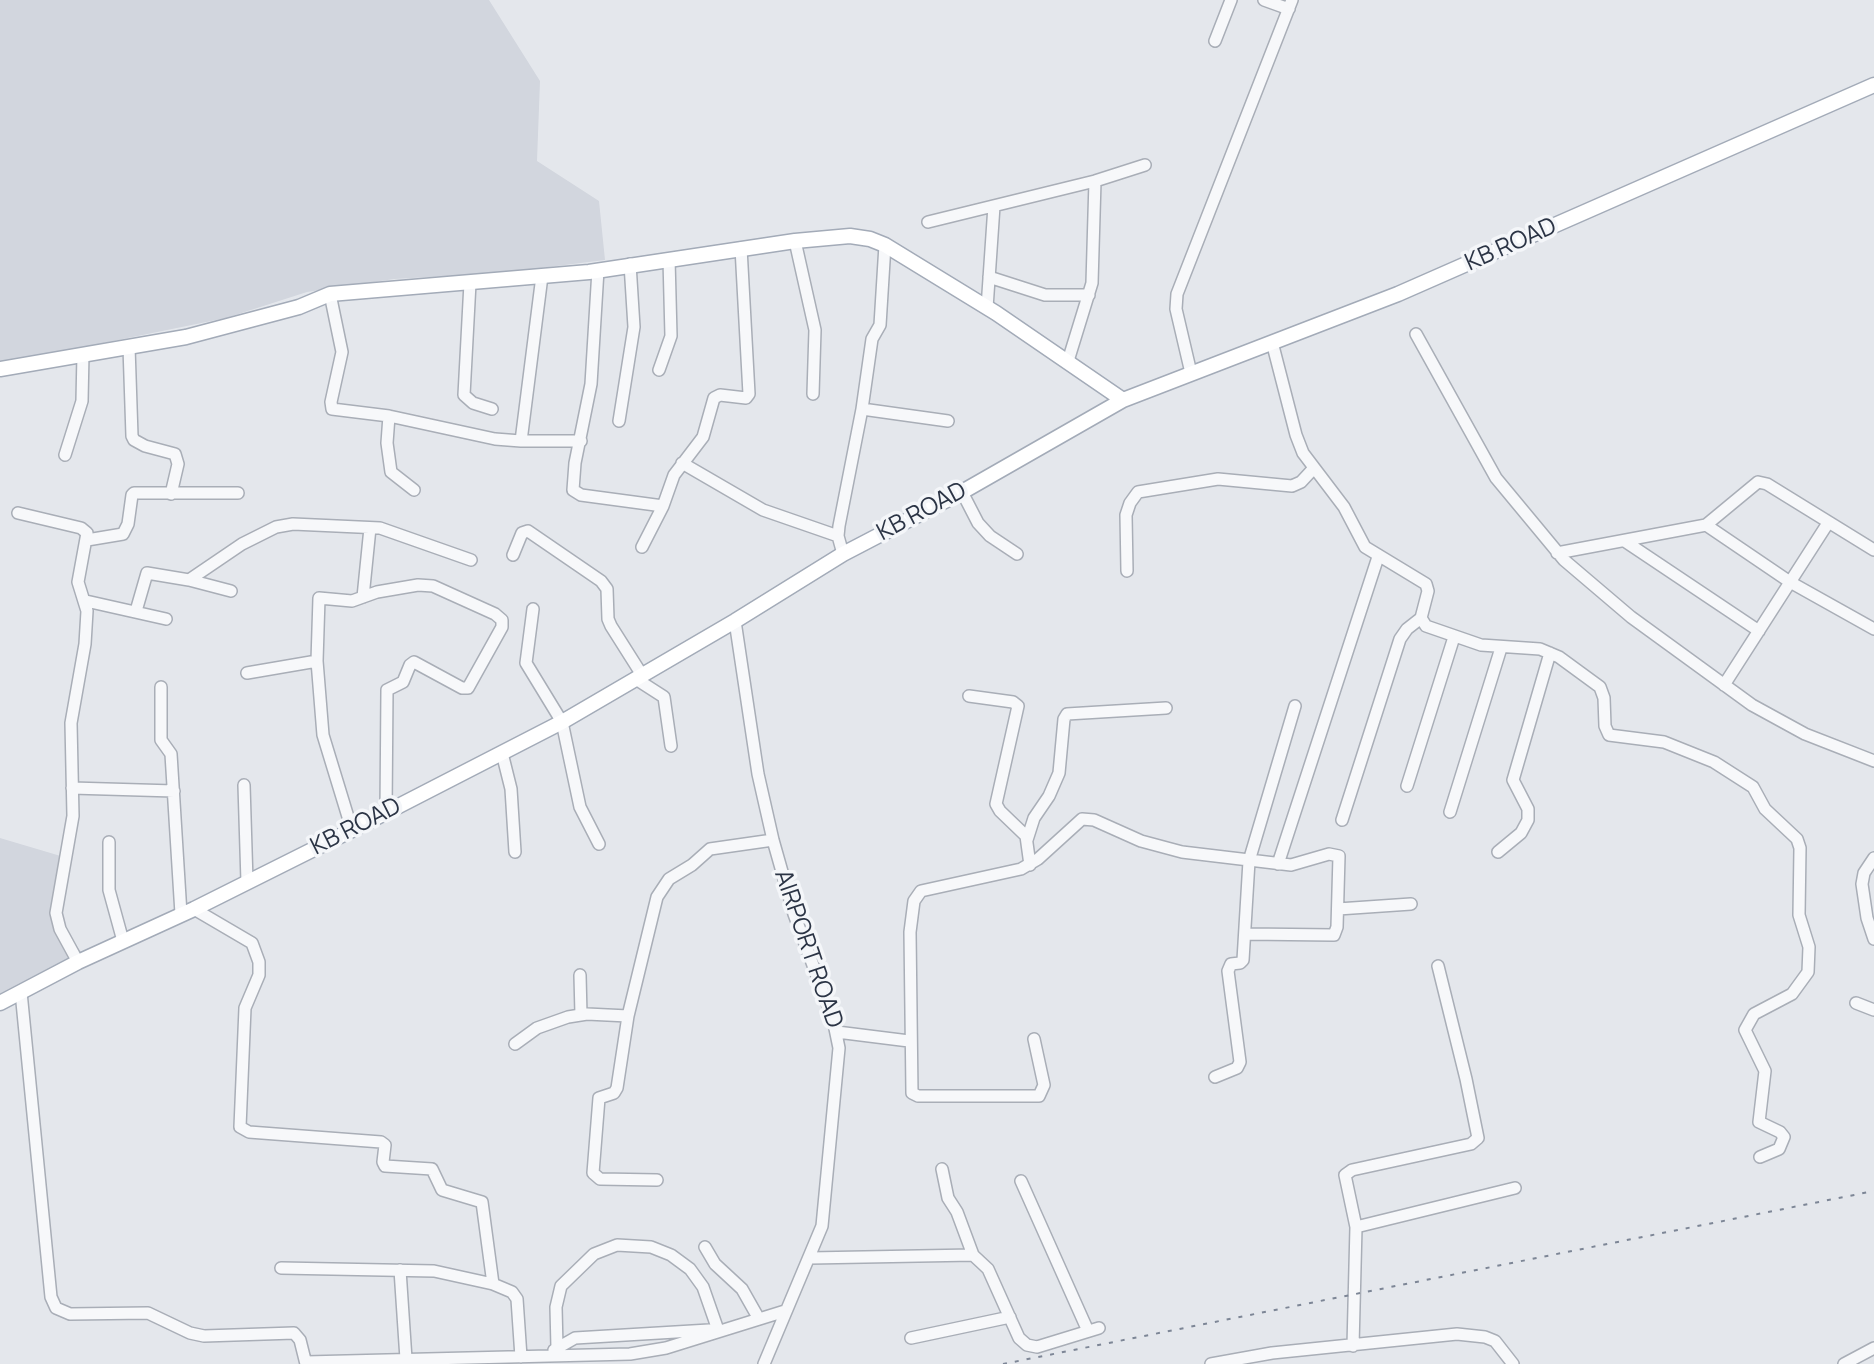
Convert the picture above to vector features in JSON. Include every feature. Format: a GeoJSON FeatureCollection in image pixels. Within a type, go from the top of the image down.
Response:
{"type":"FeatureCollection","features":[{"type":"Feature","properties":{"kind":"main road","name":"KB ROAD"},"geometry":{"type":"LineString","coordinates":[[0,1003],[352,830],[562,722],[843,554],[962,492],[1123,400],[1412,288],[1874,85]]}},
{"type":"Feature","properties":{"kind":"main road"},"geometry":{"type":"LineString","coordinates":[[0,369],[186,337],[299,307],[330,294],[598,270],[741,248],[850,236],[885,245],[987,308],[1123,400]]}},
{"type":"Feature","properties":{"kind":"street"},"geometry":{"type":"LineString","coordinates":[[1215,41],[1231,0]]}},
{"type":"Feature","properties":{"kind":"street"},"geometry":{"type":"LineString","coordinates":[[1191,373],[1176,309],[1177,294],[1290,5],[1264,0]]}},
{"type":"Feature","properties":{"kind":"street"},"geometry":{"type":"LineString","coordinates":[[928,222],[1095,181],[1145,165]]}},
{"type":"Feature","properties":{"kind":"street"},"geometry":{"type":"LineString","coordinates":[[1068,361],[1095,268],[1095,181]]}},
{"type":"Feature","properties":{"kind":"street"},"geometry":{"type":"LineString","coordinates":[[987,308],[994,206]]}},
{"type":"Feature","properties":{"kind":"street"},"geometry":{"type":"LineString","coordinates":[[795,241],[815,330],[813,394]]}},
{"type":"Feature","properties":{"kind":"street"},"geometry":{"type":"LineString","coordinates":[[843,554],[838,536],[872,339],[880,325],[885,245]]}},
{"type":"Feature","properties":{"kind":"street"},"geometry":{"type":"LineString","coordinates":[[642,547],[663,506],[674,475],[703,437],[714,398],[720,395],[746,398],[749,394],[741,248]]}},
{"type":"Feature","properties":{"kind":"street"},"geometry":{"type":"LineString","coordinates":[[659,370],[671,336],[669,259]]}},
{"type":"Feature","properties":{"kind":"street"},"geometry":{"type":"LineString","coordinates":[[619,421],[634,327],[630,264]]}},
{"type":"Feature","properties":{"kind":"street"},"geometry":{"type":"LineString","coordinates":[[598,270],[591,384],[572,487],[575,492],[663,506]]}},
{"type":"Feature","properties":{"kind":"street"},"geometry":{"type":"LineString","coordinates":[[521,441],[542,276]]}},
{"type":"Feature","properties":{"kind":"street"},"geometry":{"type":"LineString","coordinates":[[989,277],[1045,295],[1089,295]]}},
{"type":"Feature","properties":{"kind":"street"},"geometry":{"type":"LineString","coordinates":[[470,283],[464,395],[473,403],[492,409]]}},
{"type":"Feature","properties":{"kind":"street"},"geometry":{"type":"LineString","coordinates":[[330,294],[342,352],[331,407],[338,411],[389,416],[521,441],[581,441]]}},
{"type":"Feature","properties":{"kind":"street"},"geometry":{"type":"LineString","coordinates":[[1416,334],[1496,478],[1557,553],[1612,603],[1768,714],[1805,734],[1874,761]]}},
{"type":"Feature","properties":{"kind":"street"},"geometry":{"type":"LineString","coordinates":[[1272,342],[1303,453],[1344,507],[1365,547],[1426,584],[1428,591],[1421,618],[1400,639],[1342,820]]}},
{"type":"Feature","properties":{"kind":"street"},"geometry":{"type":"LineString","coordinates":[[129,347],[132,436],[138,443],[175,454],[178,464],[171,494]]}},
{"type":"Feature","properties":{"kind":"street"},"geometry":{"type":"LineString","coordinates":[[65,455],[82,401],[83,354]]}},
{"type":"Feature","properties":{"kind":"street"},"geometry":{"type":"LineString","coordinates":[[862,409],[948,421]]}},
{"type":"Feature","properties":{"kind":"street"},"geometry":{"type":"LineString","coordinates":[[389,416],[387,443],[391,472],[414,490]]}},
{"type":"Feature","properties":{"kind":"street"},"geometry":{"type":"LineString","coordinates":[[682,463],[763,510],[838,536]]}},
{"type":"Feature","properties":{"kind":"street"},"geometry":{"type":"LineString","coordinates":[[1127,571],[1126,515],[1138,492],[1218,479],[1292,486],[1301,482],[1314,468]]}},
{"type":"Feature","properties":{"kind":"street"},"geometry":{"type":"LineString","coordinates":[[1557,553],[1706,525],[1758,482],[1767,484],[1873,547]]}},
{"type":"Feature","properties":{"kind":"street"},"geometry":{"type":"LineString","coordinates":[[962,492],[978,523],[990,536],[1017,554]]}},
{"type":"Feature","properties":{"kind":"street"},"geometry":{"type":"LineString","coordinates":[[87,540],[123,534],[134,493],[238,493]]}},
{"type":"Feature","properties":{"kind":"street"},"geometry":{"type":"LineString","coordinates":[[18,513],[81,528],[87,533],[78,582],[86,601],[85,644],[71,723],[72,824],[56,913],[60,929],[78,962]]}},
{"type":"Feature","properties":{"kind":"street"},"geometry":{"type":"LineString","coordinates":[[1724,685],[1828,523]]}},
{"type":"Feature","properties":{"kind":"street"},"geometry":{"type":"LineString","coordinates":[[189,580],[242,544],[283,525],[390,530],[471,560]]}},
{"type":"Feature","properties":{"kind":"street"},"geometry":{"type":"LineString","coordinates":[[1706,525],[1790,582],[1874,629]]}},
{"type":"Feature","properties":{"kind":"street"},"geometry":{"type":"LineString","coordinates":[[363,597],[370,528]]}},
{"type":"Feature","properties":{"kind":"street"},"geometry":{"type":"LineString","coordinates":[[513,555],[522,533],[528,531],[601,581],[607,589],[607,612],[611,626],[639,677],[664,697],[671,746]]}},
{"type":"Feature","properties":{"kind":"street"},"geometry":{"type":"LineString","coordinates":[[1626,542],[1759,631]]}},
{"type":"Feature","properties":{"kind":"street"},"geometry":{"type":"LineString","coordinates":[[1278,864],[1378,557]]}},
{"type":"Feature","properties":{"kind":"street"},"geometry":{"type":"LineString","coordinates":[[136,611],[145,574],[189,580],[231,591]]}},
{"type":"Feature","properties":{"kind":"street"},"geometry":{"type":"LineString","coordinates":[[352,830],[324,743],[317,661],[319,598],[352,601],[418,585],[433,586],[502,620],[498,639],[468,688],[462,688],[423,664],[414,662],[403,682],[387,690],[386,812]]}},
{"type":"Feature","properties":{"kind":"street"},"geometry":{"type":"LineString","coordinates":[[86,601],[166,619]]}},
{"type":"Feature","properties":{"kind":"street"},"geometry":{"type":"LineString","coordinates":[[533,609],[526,663],[562,722],[580,807],[599,844]]}},
{"type":"Feature","properties":{"kind":"street"},"geometry":{"type":"LineString","coordinates":[[1421,618],[1426,626],[1454,637],[1501,648],[1530,648],[1550,653],[1600,687],[1609,735],[1664,742],[1714,762],[1753,787],[1765,809],[1799,843],[1799,915],[1810,954],[1808,972],[1792,994],[1754,1014],[1745,1030],[1765,1071],[1759,1122],[1784,1137],[1781,1147],[1760,1157]]}},
{"type":"Feature","properties":{"kind":"street","name":"AIRPORT ROAD"},"geometry":{"type":"LineString","coordinates":[[735,621],[758,774],[773,840],[794,914],[837,1032],[839,1063],[820,1234],[764,1364]]}},
{"type":"Feature","properties":{"kind":"street"},"geometry":{"type":"LineString","coordinates":[[1407,786],[1454,637]]}},
{"type":"Feature","properties":{"kind":"street"},"geometry":{"type":"LineString","coordinates":[[1450,812],[1501,648]]}},
{"type":"Feature","properties":{"kind":"street"},"geometry":{"type":"LineString","coordinates":[[1498,852],[1521,833],[1528,820],[1528,809],[1513,780],[1550,653]]}},
{"type":"Feature","properties":{"kind":"street"},"geometry":{"type":"LineString","coordinates":[[247,673],[317,661]]}},
{"type":"Feature","properties":{"kind":"street"},"geometry":{"type":"LineString","coordinates":[[161,687],[161,740],[171,752],[187,912],[252,943],[259,962],[259,975],[245,1008],[240,1127],[249,1132],[384,1143],[385,1166],[432,1169],[442,1190],[482,1202],[493,1284]]}},
{"type":"Feature","properties":{"kind":"street"},"geometry":{"type":"LineString","coordinates":[[969,696],[1013,702],[1018,706],[996,804],[1024,833],[1030,865]]}},
{"type":"Feature","properties":{"kind":"street"},"geometry":{"type":"LineString","coordinates":[[1215,1077],[1237,1068],[1240,1062],[1228,971],[1231,964],[1243,960],[1249,861],[1295,706]]}},
{"type":"Feature","properties":{"kind":"street"},"geometry":{"type":"LineString","coordinates":[[1027,840],[1032,822],[1059,773],[1067,714],[1166,708]]}},
{"type":"Feature","properties":{"kind":"street"},"geometry":{"type":"LineString","coordinates":[[502,753],[510,782],[515,852]]}},
{"type":"Feature","properties":{"kind":"street"},"geometry":{"type":"LineString","coordinates":[[244,785],[247,882]]}},
{"type":"Feature","properties":{"kind":"street"},"geometry":{"type":"LineString","coordinates":[[72,788],[174,791]]}},
{"type":"Feature","properties":{"kind":"street"},"geometry":{"type":"LineString","coordinates":[[1034,1039],[1044,1089],[1039,1096],[915,1095],[910,1088],[909,1041],[910,932],[916,896],[929,888],[1010,873],[1030,865],[1076,822],[1088,819],[1166,849],[1278,864],[1298,864],[1329,854],[1336,854],[1341,860],[1336,932],[1330,936],[1246,934]]}},
{"type":"Feature","properties":{"kind":"street"},"geometry":{"type":"LineString","coordinates":[[657,1180],[600,1179],[593,1173],[599,1098],[616,1091],[628,1016],[657,897],[664,885],[710,849],[773,840]]}},
{"type":"Feature","properties":{"kind":"street"},"geometry":{"type":"LineString","coordinates":[[109,842],[109,890],[123,941]]}},
{"type":"Feature","properties":{"kind":"street"},"geometry":{"type":"LineString","coordinates":[[1874,858],[1864,873],[1862,884],[1874,939]]}},
{"type":"Feature","properties":{"kind":"street"},"geometry":{"type":"LineString","coordinates":[[1338,909],[1411,904]]}},
{"type":"Feature","properties":{"kind":"street"},"geometry":{"type":"LineString","coordinates":[[1353,1346],[1356,1227],[1345,1175],[1347,1172],[1471,1144],[1478,1138],[1438,966]]}},
{"type":"Feature","properties":{"kind":"street"},"geometry":{"type":"LineString","coordinates":[[580,975],[581,1015]]}},
{"type":"Feature","properties":{"kind":"street"},"geometry":{"type":"LineString","coordinates":[[21,992],[51,1297],[56,1308],[70,1314],[148,1313],[196,1335],[294,1333],[300,1340],[306,1363],[630,1354],[666,1348],[785,1311]]}},
{"type":"Feature","properties":{"kind":"street"},"geometry":{"type":"LineString","coordinates":[[1856,1003],[1874,1010]]}},
{"type":"Feature","properties":{"kind":"street"},"geometry":{"type":"LineString","coordinates":[[515,1044],[537,1028],[581,1015],[628,1016]]}},
{"type":"Feature","properties":{"kind":"street"},"geometry":{"type":"LineString","coordinates":[[837,1032],[909,1041]]}},
{"type":"Feature","properties":{"kind":"street"},"geometry":{"type":"LineString","coordinates":[[942,1169],[948,1198],[957,1212],[973,1255],[988,1269],[1019,1338],[1032,1347],[1094,1329],[1021,1181]]}},
{"type":"Feature","properties":{"kind":"street"},"geometry":{"type":"LineString","coordinates":[[1356,1227],[1515,1188]]}},
{"type":"Feature","properties":{"kind":"street"},"geometry":{"type":"LineString","coordinates":[[557,1348],[556,1307],[561,1286],[594,1254],[617,1245],[651,1247],[671,1255],[690,1269],[703,1287],[722,1330]]}},
{"type":"Feature","properties":{"kind":"street"},"geometry":{"type":"LineString","coordinates":[[705,1247],[715,1264],[742,1289],[759,1319]]}},
{"type":"Feature","properties":{"kind":"street"},"geometry":{"type":"LineString","coordinates":[[810,1258],[973,1255]]}},
{"type":"Feature","properties":{"kind":"street"},"geometry":{"type":"LineString","coordinates":[[281,1268],[450,1273],[493,1284],[512,1292],[517,1299],[521,1357]]}},
{"type":"Feature","properties":{"kind":"street"},"geometry":{"type":"LineString","coordinates":[[400,1270],[406,1359]]}},
{"type":"Feature","properties":{"kind":"street"},"geometry":{"type":"LineString","coordinates":[[911,1338],[1010,1317]]}},
{"type":"Feature","properties":{"kind":"street"},"geometry":{"type":"LineString","coordinates":[[546,1355],[575,1338],[722,1330]]}},
{"type":"Feature","properties":{"kind":"street"},"geometry":{"type":"LineString","coordinates":[[1211,1364],[1248,1356],[1471,1335],[1495,1341],[1513,1364]]}},
{"type":"Feature","properties":{"kind":"street"},"geometry":{"type":"LineString","coordinates":[[1844,1364],[1874,1348]]}},
{"type":"Feature","properties":{"kind":"shaded area"},"geometry":{"type":"Polygon","coordinates":[[[0,0],[489,0],[540,81],[537,161],[599,201],[605,260],[500,273],[394,279],[307,292],[226,318],[0,364],[0,0]]]}},
{"type":"Feature","properties":{"kind":"shaded area"},"geometry":{"type":"Polygon","coordinates":[[[0,838],[64,857],[50,914],[83,954],[0,997],[0,838]]]}},
{"type":"Feature","properties":{"kind":"railway"},"geometry":{"type":"LineString","coordinates":[[1003,1364],[1874,1191]]}}]}
